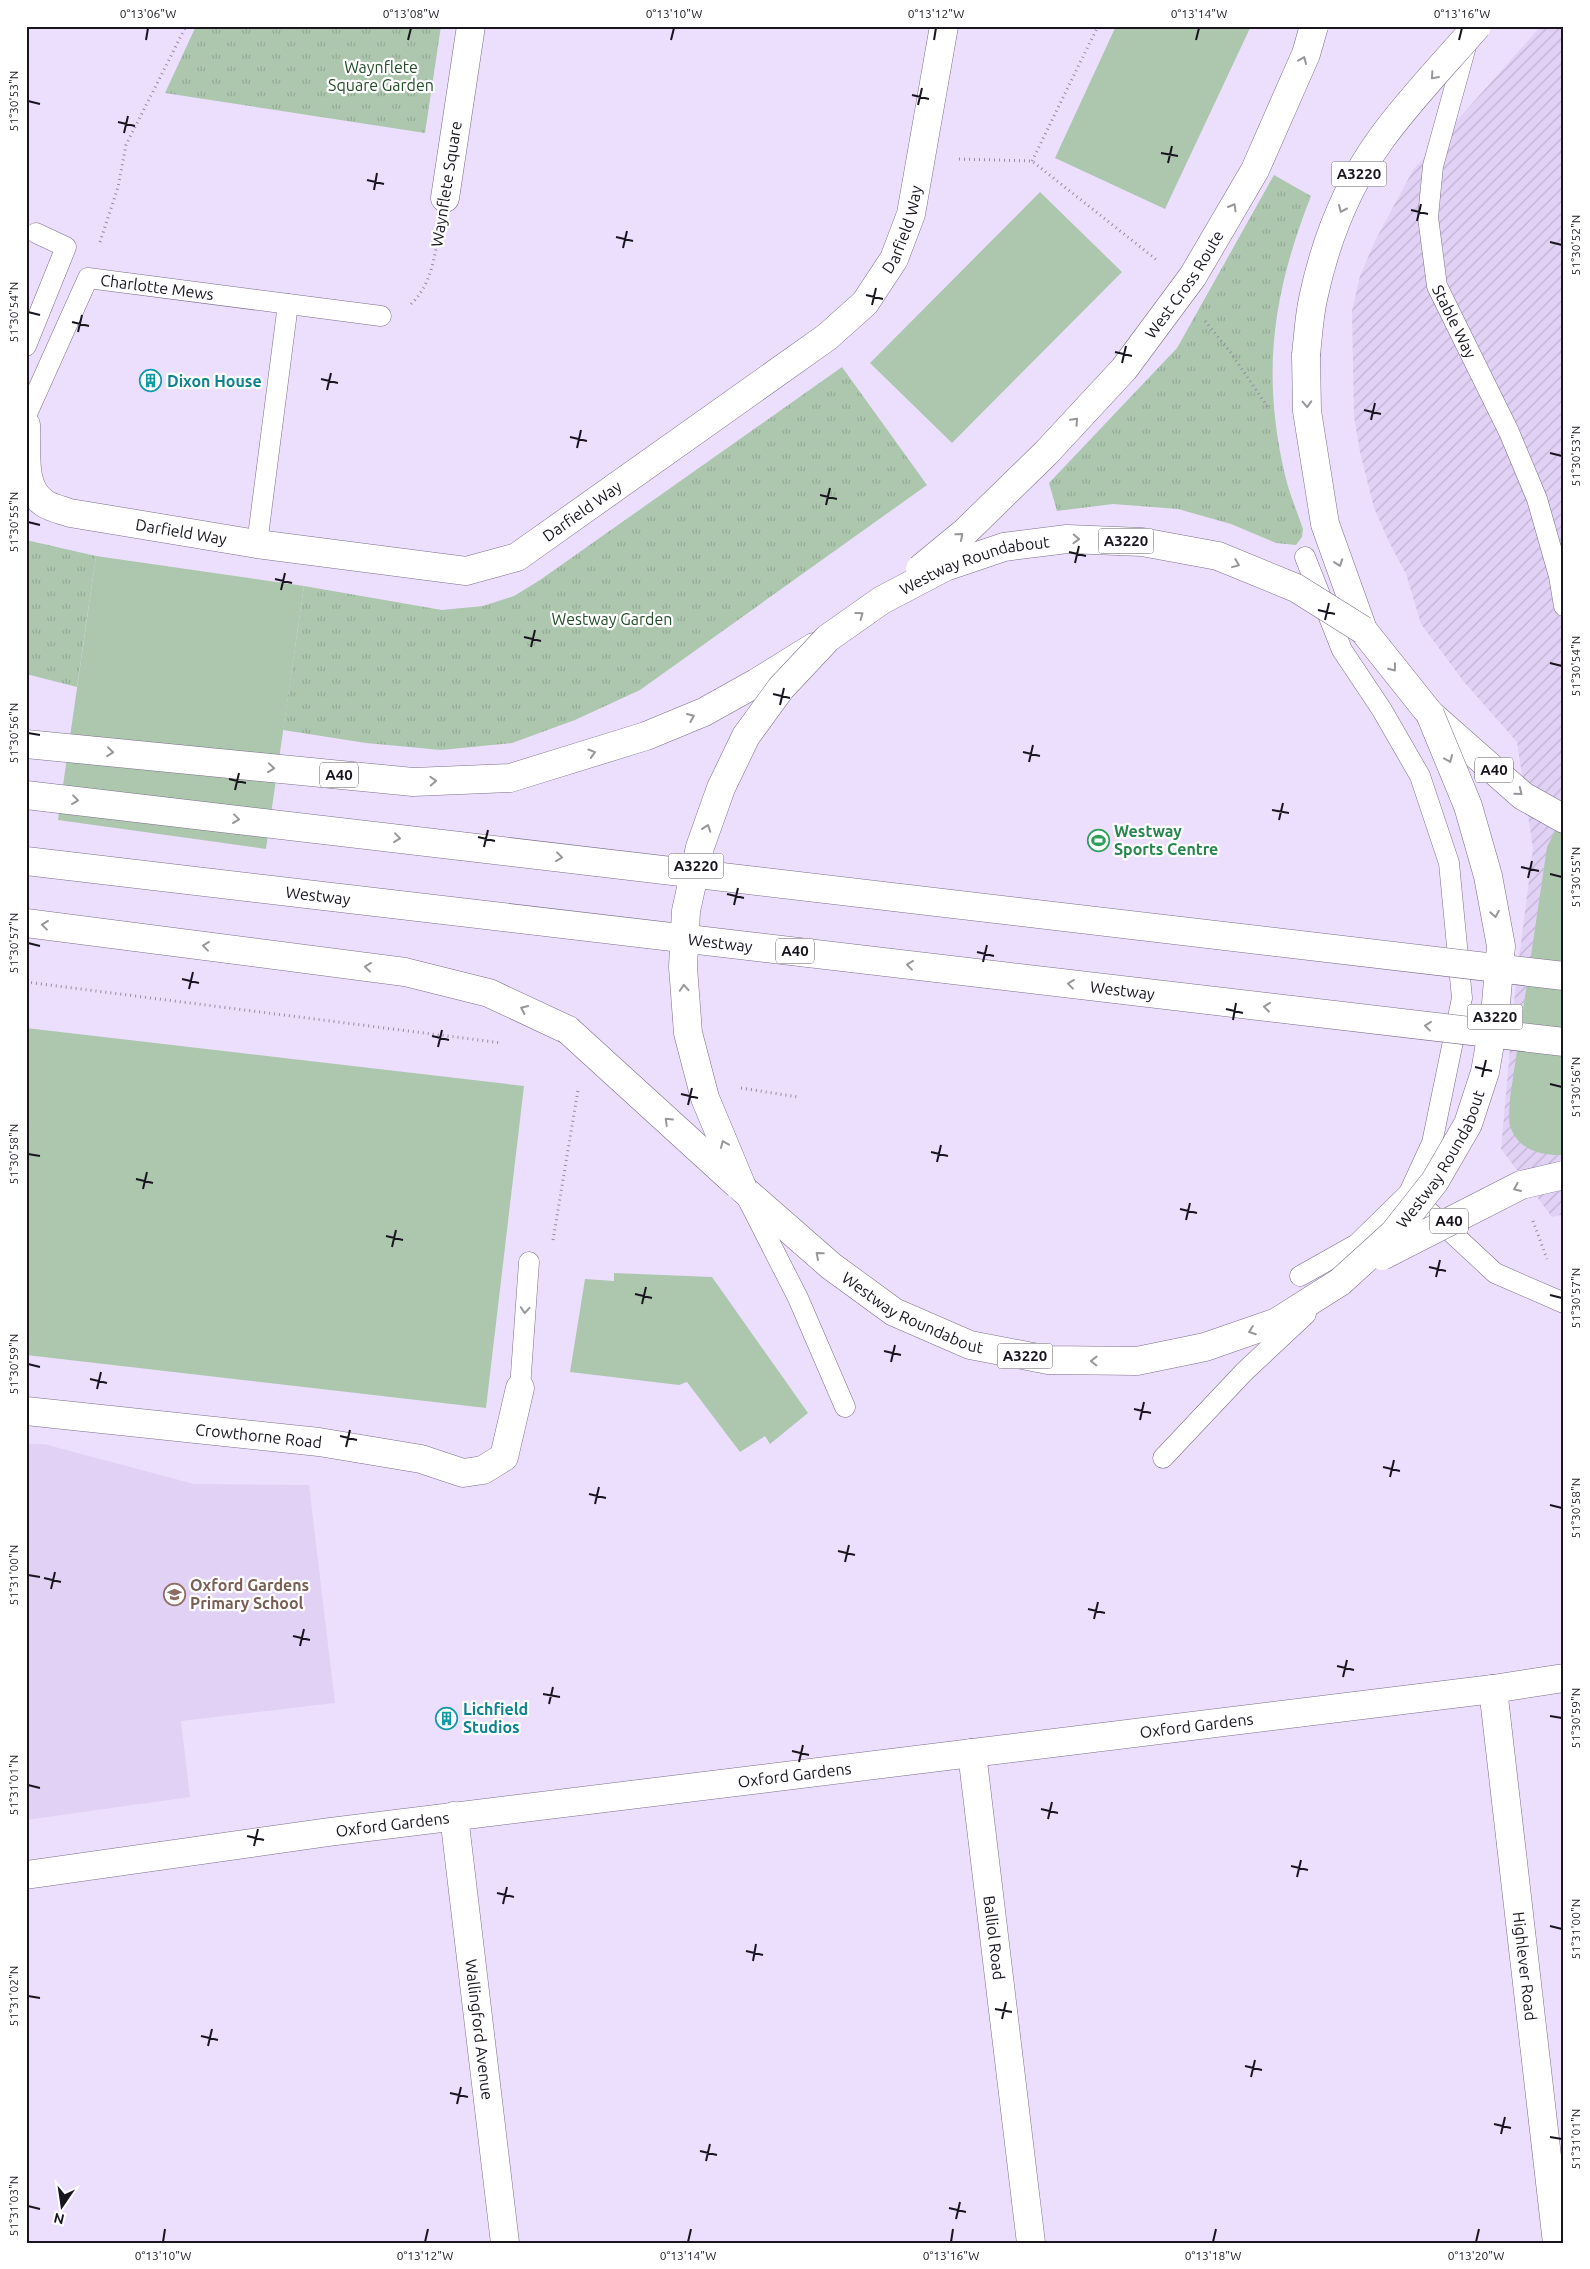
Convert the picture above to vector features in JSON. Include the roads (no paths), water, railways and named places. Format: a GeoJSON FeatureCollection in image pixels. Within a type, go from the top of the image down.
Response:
{"type":"FeatureCollection","features":[{"type":"Feature","properties":{"kind":"main road","name":"Waynflete Square"},"geometry":{"type":"LineString","coordinates":[[445,198],[470,26]]}},
{"type":"Feature","properties":{"kind":"main road","name":"Darfield Way"},"geometry":{"type":"LineString","coordinates":[[26,425],[26,468],[29,493],[45,504],[70,512],[257,544],[466,571],[517,557],[828,337],[865,303],[894,259],[911,214],[944,26]]}},
{"type":"Feature","properties":{"kind":"main road","name":"West Cross Route"},"geometry":{"type":"LineString","coordinates":[[882,600],[966,532],[1046,453],[1130,361],[1194,276],[1255,170],[1306,54],[1314,26]]}},
{"type":"Feature","properties":{"kind":"main road","name":"A3220"},"geometry":{"type":"LineString","coordinates":[[1363,630],[1325,524],[1307,411],[1306,355],[1313,300],[1327,246],[1359,174],[1380,141],[1404,110],[1477,26]]}},
{"type":"Feature","properties":{"kind":"main road","name":"Westway Roundabout"},"geometry":{"type":"LineString","coordinates":[[1067,539],[1142,542],[1218,556],[1296,588],[1363,630],[1430,714],[1468,806],[1488,876],[1501,946],[1496,1015],[1485,1072],[1468,1124],[1435,1181],[1394,1233],[1340,1282],[1277,1322],[1205,1347],[1137,1361],[1048,1360],[970,1345],[894,1312],[831,1266],[743,1189],[705,1098],[688,1033],[683,967],[686,911],[700,847],[721,788],[746,736],[782,688],[828,638],[882,600],[945,567],[1004,547],[1067,539]]}},
{"type":"Feature","properties":{"kind":"main road","name":"A40"},"geometry":{"type":"LineString","coordinates":[[26,744],[413,782],[510,778],[646,736],[704,712],[756,683],[828,638]]}},
{"type":"Feature","properties":{"kind":"main road","name":"A40"},"geometry":{"type":"LineString","coordinates":[[1430,714],[1523,796],[1564,819]]}},
{"type":"Feature","properties":{"kind":"main road"},"geometry":{"type":"LineString","coordinates":[[26,795],[1564,976]]}},
{"type":"Feature","properties":{"kind":"main road","name":"Westway"},"geometry":{"type":"LineString","coordinates":[[26,861],[1564,1042]]}},
{"type":"Feature","properties":{"kind":"main road"},"geometry":{"type":"LineString","coordinates":[[26,923],[405,972],[489,993],[568,1030],[700,1152],[743,1189]]}},
{"type":"Feature","properties":{"kind":"main road","name":"A40"},"geometry":{"type":"LineString","coordinates":[[1340,1282],[1391,1250],[1521,1185],[1564,1175]]}},
{"type":"Feature","properties":{"kind":"main road","name":"Crowthorne Road"},"geometry":{"type":"LineString","coordinates":[[26,1411],[320,1442],[421,1459],[463,1473],[483,1470],[504,1458],[520,1388]]}},
{"type":"Feature","properties":{"kind":"main road","name":"Oxford Gardens"},"geometry":{"type":"LineString","coordinates":[[26,1875],[454,1816],[1493,1689],[1564,1678]]}},
{"type":"Feature","properties":{"kind":"main road","name":"Highlever Road"},"geometry":{"type":"LineString","coordinates":[[1493,1689],[1557,2243]]}},
{"type":"Feature","properties":{"kind":"main road","name":"Balliol Road"},"geometry":{"type":"LineString","coordinates":[[972,1753],[1031,2243]]}},
{"type":"Feature","properties":{"kind":"main road","name":"Wallingford Avenue"},"geometry":{"type":"LineString","coordinates":[[454,1816],[505,2243]]}},
{"type":"Feature","properties":{"kind":"lane","name":"Stable Way"},"geometry":{"type":"LineString","coordinates":[[1472,26],[1433,166],[1428,218],[1437,286],[1508,432],[1537,499],[1559,576],[1564,606]]}},
{"type":"Feature","properties":{"kind":"lane"},"geometry":{"type":"LineString","coordinates":[[26,346],[66,247],[36,233]]}},
{"type":"Feature","properties":{"kind":"lane","name":"Charlotte Mews"},"geometry":{"type":"LineString","coordinates":[[26,416],[88,278],[381,316]]}},
{"type":"Feature","properties":{"kind":"lane"},"geometry":{"type":"LineString","coordinates":[[257,544],[288,304]]}},
{"type":"Feature","properties":{"kind":"lane"},"geometry":{"type":"LineString","coordinates":[[1300,1276],[1357,1244],[1409,1193],[1432,1143],[1462,998],[1449,863],[1420,776],[1382,710],[1342,650],[1305,557]]}},
{"type":"Feature","properties":{"kind":"lane"},"geometry":{"type":"LineString","coordinates":[[743,1189],[798,1298],[845,1407]]}},
{"type":"Feature","properties":{"kind":"lane"},"geometry":{"type":"LineString","coordinates":[[1409,1193],[1495,1274],[1564,1304]]}},
{"type":"Feature","properties":{"kind":"lane"},"geometry":{"type":"LineString","coordinates":[[520,1388],[528,1262]]}},
{"type":"Feature","properties":{"kind":"lane"},"geometry":{"type":"LineString","coordinates":[[1163,1458],[1244,1372],[1340,1282]]}},
{"type":"Feature","properties":{"kind":"place","name":"Dixon House"},"geometry":{"type":"Point","coordinates":[151,381]}},
{"type":"Feature","properties":{"kind":"place","name":"Westway Sports Centre"},"geometry":{"type":"Point","coordinates":[1098,840]}},
{"type":"Feature","properties":{"kind":"place","name":"Oxford Gardens Primary School"},"geometry":{"type":"Point","coordinates":[174,1594]}},
{"type":"Feature","properties":{"kind":"place","name":"Lichfield Studios"},"geometry":{"type":"Point","coordinates":[447,1718]}},
{"type":"Feature","properties":{"kind":"park label","name":"Waynflete Square Garden"},"geometry":{"type":"Point","coordinates":[381,76]}},
{"type":"Feature","properties":{"kind":"park label","name":"Westway Garden"},"geometry":{"type":"Point","coordinates":[612,619]}}]}
